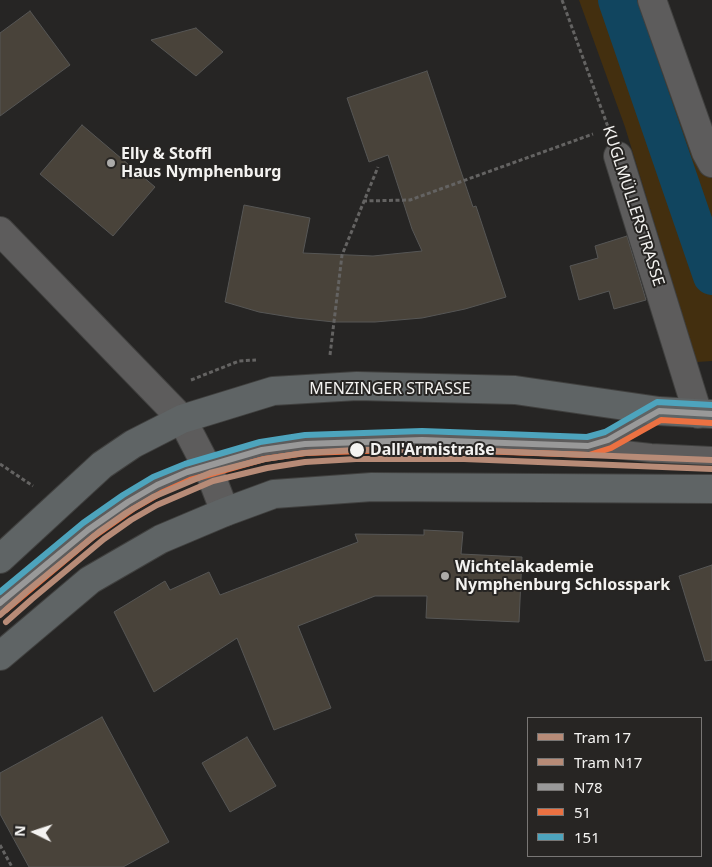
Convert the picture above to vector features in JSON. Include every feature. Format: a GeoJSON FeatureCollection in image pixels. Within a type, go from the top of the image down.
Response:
{"type":"FeatureCollection","features":[{"type":"Feature","properties":{"kind":"main road","name":"MENZINGER STRASSE"},"geometry":{"type":"LineString","coordinates":[[0,559],[102,465],[133,444],[182,419],[273,391],[357,386],[516,390],[659,411],[705,414]]}},
{"type":"Feature","properties":{"kind":"main road"},"geometry":{"type":"LineString","coordinates":[[0,656],[90,580],[161,539],[274,494],[372,487],[712,489]]}},
{"type":"Feature","properties":{"kind":"street"},"geometry":{"type":"LineString","coordinates":[[652,0],[703,143],[712,163]]}},
{"type":"Feature","properties":{"kind":"street","name":"KUGLMÜLLERSTRASSE"},"geometry":{"type":"LineString","coordinates":[[618,156],[705,414]]}},
{"type":"Feature","properties":{"kind":"street"},"geometry":{"type":"LineString","coordinates":[[0,231],[182,419],[206,466],[226,512]]}},
{"type":"Feature","properties":{"kind":"lane"},"geometry":{"type":"LineString","coordinates":[[588,446],[608,440],[659,411]]}},
{"type":"Feature","properties":{"kind":"lane"},"geometry":{"type":"LineString","coordinates":[[0,603],[88,530],[128,502],[187,472],[262,450],[304,444],[422,440],[588,446],[651,453],[712,456]]}},
{"type":"Feature","properties":{"kind":"path","name":"KUGLMÜLLERSTRASSE"},"geometry":{"type":"LineString","coordinates":[[562,0],[618,156]]}},
{"type":"Feature","properties":{"kind":"path"},"geometry":{"type":"LineString","coordinates":[[363,201],[410,200],[609,129]]}},
{"type":"Feature","properties":{"kind":"path"},"geometry":{"type":"LineString","coordinates":[[330,358],[342,255],[378,167]]}},
{"type":"Feature","properties":{"kind":"path"},"geometry":{"type":"LineString","coordinates":[[0,464],[40,491]]}},
{"type":"Feature","properties":{"kind":"path"},"geometry":{"type":"LineString","coordinates":[[0,845],[12,867]]}},
{"type":"Feature","properties":{"kind":"shaded area"},"geometry":{"type":"Polygon","coordinates":[[[579,0],[661,0],[712,147],[712,361],[697,362],[625,127],[579,0]]]}},
{"type":"Feature","properties":{"kind":"building"},"geometry":{"type":"Polygon","coordinates":[[[30,11],[70,65],[0,116],[0,33],[30,11]]]}},
{"type":"Feature","properties":{"kind":"building"},"geometry":{"type":"Polygon","coordinates":[[[196,28],[223,52],[196,76],[151,40],[196,28]]]}},
{"type":"Feature","properties":{"kind":"building"},"geometry":{"type":"Polygon","coordinates":[[[427,71],[473,207],[476,206],[506,297],[465,309],[422,318],[375,322],[334,322],[296,318],[259,312],[225,302],[244,205],[310,218],[303,253],[373,256],[422,251],[412,229],[388,155],[369,162],[347,98],[427,71]]]}},
{"type":"Feature","properties":{"kind":"building"},"geometry":{"type":"Polygon","coordinates":[[[82,125],[155,187],[113,236],[40,174],[82,125]]]}},
{"type":"Feature","properties":{"kind":"building"},"geometry":{"type":"Polygon","coordinates":[[[627,236],[646,300],[614,309],[609,291],[579,300],[570,266],[598,258],[595,246],[627,236]]]}},
{"type":"Feature","properties":{"kind":"building"},"geometry":{"type":"Polygon","coordinates":[[[424,530],[463,532],[461,554],[522,557],[519,622],[426,618],[427,596],[375,596],[298,626],[331,708],[274,730],[237,638],[154,692],[114,612],[165,581],[170,590],[209,572],[220,595],[358,542],[355,534],[424,535],[424,530]]]}},
{"type":"Feature","properties":{"kind":"building"},"geometry":{"type":"Polygon","coordinates":[[[712,565],[712,660],[705,661],[679,576],[712,565]]]}},
{"type":"Feature","properties":{"kind":"building"},"geometry":{"type":"Polygon","coordinates":[[[102,717],[169,842],[123,867],[29,867],[0,814],[0,773],[102,717]]]}},
{"type":"Feature","properties":{"kind":"building"},"geometry":{"type":"Polygon","coordinates":[[[247,737],[276,786],[230,812],[202,763],[247,737]]]}},
{"type":"Feature","properties":{"kind":"waterway"},"geometry":{"type":"LineString","coordinates":[[617,0],[712,276]]}},
{"type":"Feature","properties":{"kind":"tram line","name":"17"},"geometry":{"type":"LineString","coordinates":[[0,615],[99,532],[153,497],[210,473],[265,459],[304,453],[356,450],[464,450],[712,460]]}},
{"type":"Feature","properties":{"kind":"tram line","name":"N17"},"geometry":{"type":"LineString","coordinates":[[6,622],[104,539],[131,520],[157,505],[213,481],[267,468],[305,462],[356,459],[464,459],[712,469]]}},
{"type":"Feature","properties":{"kind":"transit line","name":"151"},"geometry":{"type":"LineString","coordinates":[[0,592],[83,523],[153,477],[185,464],[260,442],[305,435],[422,431],[587,437],[605,432],[657,402],[712,405]]}},
{"type":"Feature","properties":{"kind":"transit line","name":"N78"},"geometry":{"type":"LineString","coordinates":[[0,603],[88,530],[128,502],[157,485],[187,472],[262,450],[305,444],[422,440],[588,446],[608,440],[659,411],[712,414]]}},
{"type":"Feature","properties":{"kind":"transit line","name":"51"},"geometry":{"type":"LineString","coordinates":[[6,610],[93,537],[133,509],[161,493],[190,480],[264,459],[306,453],[422,449],[589,455],[611,448],[661,420],[712,423]]}},
{"type":"Feature","properties":{"kind":"place","name":"Elly & Stoffl Haus Nymphenburg"},"geometry":{"type":"Point","coordinates":[111,163]}},
{"type":"Feature","properties":{"kind":"place","name":"Dall'Armistraße"},"geometry":{"type":"Point","coordinates":[357,450]}},
{"type":"Feature","properties":{"kind":"place","name":"Wichtelakademie Nymphenburg Schlosspark"},"geometry":{"type":"Point","coordinates":[445,576]}}]}
